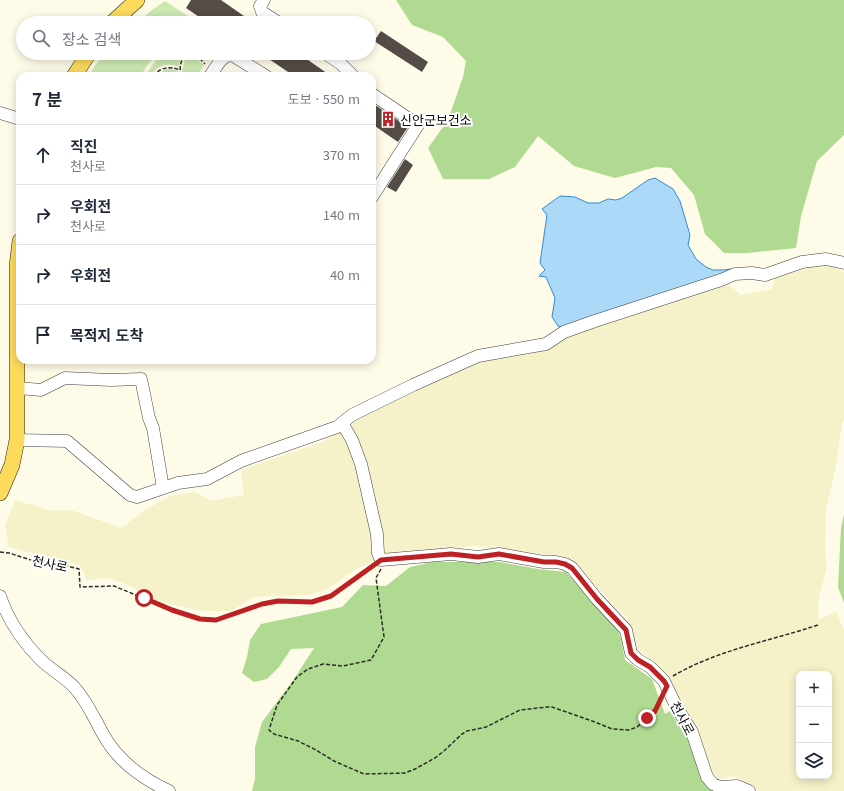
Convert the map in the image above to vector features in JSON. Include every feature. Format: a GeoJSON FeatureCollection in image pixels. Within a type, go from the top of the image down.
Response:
{"type":"FeatureCollection","features":[{"type":"Feature","properties":{"kind":"main road"},"geometry":{"type":"LineString","coordinates":[[119,16],[136,0]]}},
{"type":"Feature","properties":{"kind":"main road"},"geometry":{"type":"LineString","coordinates":[[77,72],[84,60]]}},
{"type":"Feature","properties":{"kind":"main road"},"geometry":{"type":"LineString","coordinates":[[0,493],[12,465],[18,440],[18,364]]}},
{"type":"Feature","properties":{"kind":"street"},"geometry":{"type":"LineString","coordinates":[[264,0],[260,6],[262,12],[268,16]]}},
{"type":"Feature","properties":{"kind":"street"},"geometry":{"type":"LineString","coordinates":[[213,72],[222,60]]}},
{"type":"Feature","properties":{"kind":"street"},"geometry":{"type":"LineString","coordinates":[[240,60],[260,72]]}},
{"type":"Feature","properties":{"kind":"street"},"geometry":{"type":"LineString","coordinates":[[335,60],[349,72]]}},
{"type":"Feature","properties":{"kind":"street"},"geometry":{"type":"LineString","coordinates":[[376,97],[418,124],[418,127],[376,191]]}},
{"type":"Feature","properties":{"kind":"street"},"geometry":{"type":"LineString","coordinates":[[0,113],[16,118]]}},
{"type":"Feature","properties":{"kind":"street"},"geometry":{"type":"LineString","coordinates":[[18,440],[66,441],[130,495],[137,497],[178,484],[207,479],[241,461],[337,427],[352,415],[413,384],[478,356],[546,344],[564,332],[735,274],[752,273],[765,275],[802,262],[826,259],[844,263]]}},
{"type":"Feature","properties":{"kind":"street"},"geometry":{"type":"LineString","coordinates":[[18,388],[41,390],[66,378],[111,380],[141,379],[149,418],[153,428],[164,488]]}},
{"type":"Feature","properties":{"kind":"street"},"geometry":{"type":"LineString","coordinates":[[342,423],[352,440],[361,464],[377,534],[378,553],[383,560]]}},
{"type":"Feature","properties":{"kind":"street","name":"천사로"},"geometry":{"type":"LineString","coordinates":[[383,560],[451,554],[478,557],[499,554],[565,564],[572,568],[597,599],[626,630],[631,653],[638,660],[650,667],[666,684],[677,708],[692,732],[707,777],[713,784],[720,787],[737,786],[749,791]]}},
{"type":"Feature","properties":{"kind":"street"},"geometry":{"type":"LineString","coordinates":[[0,596],[9,617],[22,636],[42,660],[73,686],[82,696],[104,736],[117,754],[133,769],[169,791]]}},
{"type":"Feature","properties":{"kind":"path"},"geometry":{"type":"LineString","coordinates":[[158,72],[167,67],[180,70],[182,60]]}},
{"type":"Feature","properties":{"kind":"path"},"geometry":{"type":"LineString","coordinates":[[201,60],[206,65],[218,65]]}},
{"type":"Feature","properties":{"kind":"path","name":"천사로"},"geometry":{"type":"LineString","coordinates":[[0,552],[79,570],[80,587],[114,586],[172,610],[200,619],[216,620],[262,604],[278,601],[312,602],[331,596],[383,560]]}},
{"type":"Feature","properties":{"kind":"path"},"geometry":{"type":"LineString","coordinates":[[383,560],[376,578],[384,637],[371,660],[343,666],[323,664],[308,669],[297,678],[277,705],[269,730],[274,734],[298,741],[334,761],[364,774],[405,773],[415,770],[435,758],[462,734],[486,727],[520,710],[552,707],[612,729],[629,730],[637,727],[655,711],[666,684],[691,666],[760,641],[818,625]]}},
{"type":"Feature","properties":{"kind":"shaded area"},"geometry":{"type":"Polygon","coordinates":[[[814,266],[833,266],[844,272],[844,420],[842,423],[836,466],[826,510],[825,547],[827,567],[819,597],[818,620],[836,611],[844,630],[844,791],[757,791],[752,785],[733,776],[722,779],[713,773],[698,733],[685,709],[657,665],[638,650],[627,618],[570,560],[552,555],[475,546],[392,553],[358,568],[327,589],[310,595],[253,597],[231,611],[202,611],[160,602],[126,584],[107,578],[87,580],[80,565],[9,547],[5,526],[15,500],[52,511],[71,510],[122,528],[143,511],[170,496],[195,492],[212,501],[244,495],[241,470],[322,442],[337,433],[349,422],[476,361],[568,336],[728,284],[741,295],[772,289],[775,278],[814,266]]]}},
{"type":"Feature","properties":{"kind":"green space"},"geometry":{"type":"Polygon","coordinates":[[[396,0],[844,0],[844,135],[817,161],[801,216],[796,248],[748,253],[724,253],[705,234],[694,195],[671,168],[656,167],[615,178],[574,166],[538,136],[515,167],[489,179],[443,179],[428,148],[448,120],[463,77],[466,61],[443,37],[412,25],[396,0]]]}},
{"type":"Feature","properties":{"kind":"green space"},"geometry":{"type":"Polygon","coordinates":[[[165,1],[188,16],[145,16],[165,1]]]}},
{"type":"Feature","properties":{"kind":"green space"},"geometry":{"type":"Polygon","coordinates":[[[99,60],[151,60],[143,72],[91,72],[99,60]]]}},
{"type":"Feature","properties":{"kind":"green space"},"geometry":{"type":"Polygon","coordinates":[[[156,60],[181,60],[179,67],[166,65],[159,67],[153,72],[148,72],[156,60]]]}},
{"type":"Feature","properties":{"kind":"green space"},"geometry":{"type":"Polygon","coordinates":[[[185,60],[199,60],[204,65],[200,72],[182,72],[185,60]]]}},
{"type":"Feature","properties":{"kind":"green space"},"geometry":{"type":"Polygon","coordinates":[[[166,69],[171,69],[179,72],[162,72],[166,69]]]}},
{"type":"Feature","properties":{"kind":"green space"},"geometry":{"type":"Polygon","coordinates":[[[844,514],[844,603],[838,587],[841,528],[844,514]]]}},
{"type":"Feature","properties":{"kind":"green space"},"geometry":{"type":"Polygon","coordinates":[[[432,562],[500,562],[538,569],[566,572],[617,627],[625,660],[652,679],[665,714],[670,711],[689,741],[700,771],[709,788],[714,791],[252,791],[255,779],[255,747],[262,722],[294,679],[314,648],[291,649],[279,667],[267,679],[254,682],[242,673],[250,640],[261,624],[342,607],[363,585],[386,586],[410,567],[432,562]]]}},
{"type":"Feature","properties":{"kind":"water"},"geometry":{"type":"Polygon","coordinates":[[[655,178],[673,189],[680,201],[690,235],[688,245],[696,259],[706,267],[713,270],[731,269],[720,276],[565,328],[558,326],[552,317],[555,298],[546,277],[539,276],[545,270],[540,263],[547,215],[542,209],[560,196],[575,197],[588,203],[599,203],[608,199],[616,200],[622,198],[648,180],[655,178]]]}},
{"type":"Feature","properties":{"kind":"building"},"geometry":{"type":"Polygon","coordinates":[[[191,0],[221,0],[244,16],[198,16],[186,8],[191,0]]]}},
{"type":"Feature","properties":{"kind":"building"},"geometry":{"type":"Polygon","coordinates":[[[381,31],[428,62],[422,72],[376,42],[376,38],[381,31]]]}},
{"type":"Feature","properties":{"kind":"building"},"geometry":{"type":"Polygon","coordinates":[[[270,60],[308,60],[325,72],[288,72],[270,60]]]}},
{"type":"Feature","properties":{"kind":"building","name":"신안군보건소"},"geometry":{"type":"Polygon","coordinates":[[[376,106],[408,127],[398,142],[376,127],[376,106]]]}},
{"type":"Feature","properties":{"kind":"building"},"geometry":{"type":"Polygon","coordinates":[[[405,159],[413,165],[396,192],[387,187],[405,159]]]}},
{"type":"Feature","properties":{"kind":"place","name":"신안군보건소"},"geometry":{"type":"Point","coordinates":[388,119]}},
{"type":"Feature","properties":{"kind":"route"},"geometry":{"type":"LineString","coordinates":[[144,598],[172,610],[200,619],[216,620],[262,604],[295,600],[312,602],[331,596],[381,560],[451,554],[462,554],[478,557],[499,554],[565,564],[572,568],[597,599],[621,623],[626,630],[631,653],[638,660],[650,667],[667,686],[655,711],[647,718]]}}]}
